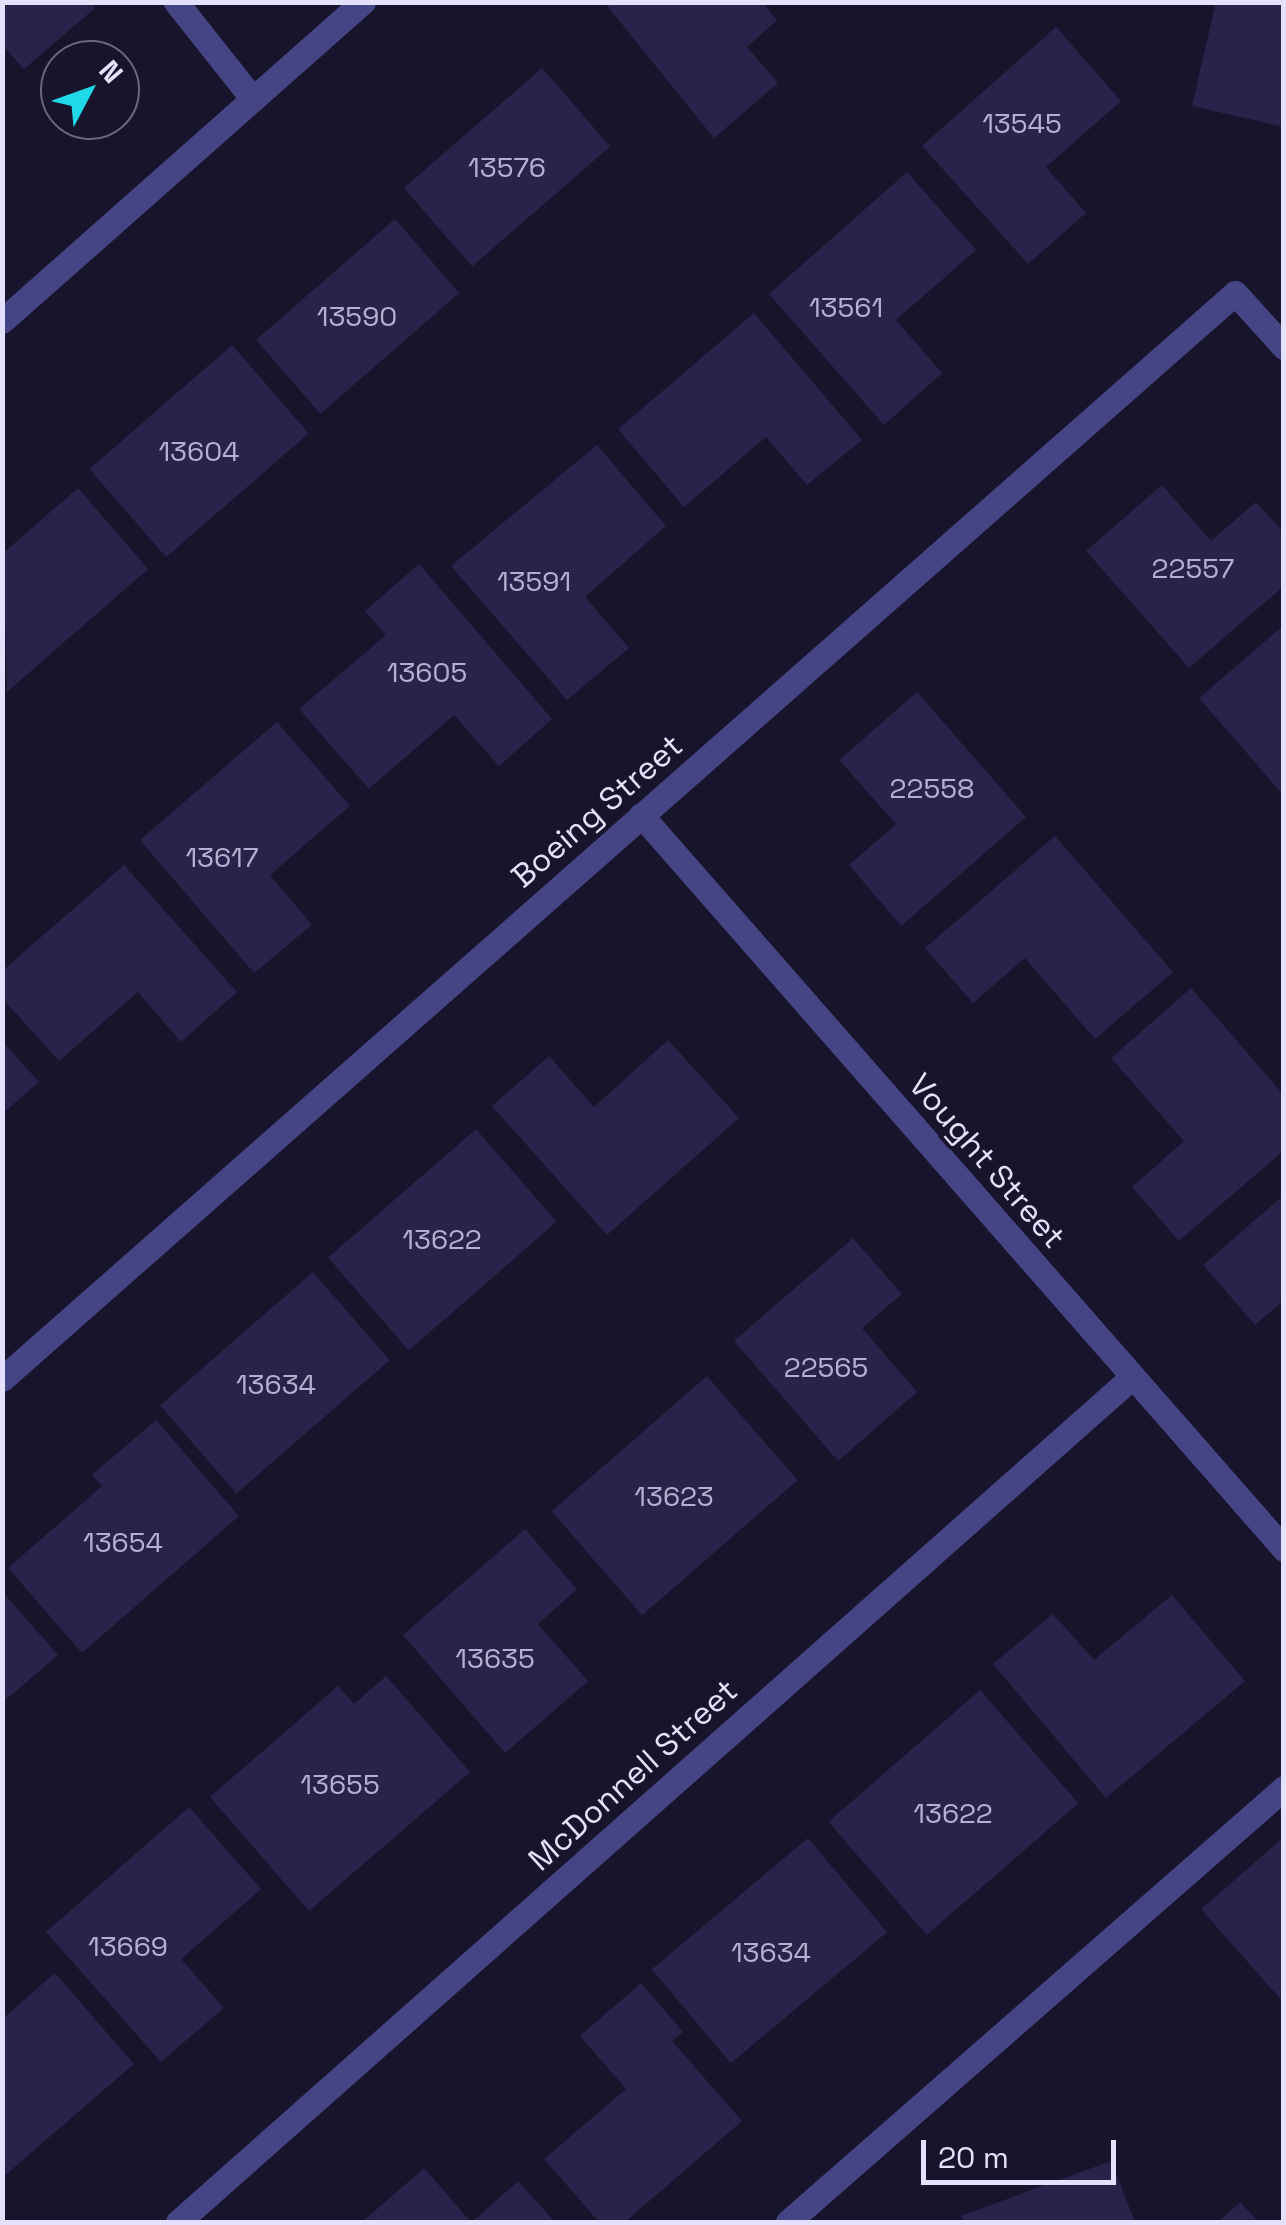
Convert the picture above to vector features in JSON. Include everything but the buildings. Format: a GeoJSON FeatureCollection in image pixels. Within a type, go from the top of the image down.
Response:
{"type":"FeatureCollection","features":[{"type":"Feature","properties":{"kind":"street"},"geometry":{"type":"LineString","coordinates":[[176,2],[254,99]]}},
{"type":"Feature","properties":{"kind":"street"},"geometry":{"type":"LineString","coordinates":[[2,321],[362,2]]}},
{"type":"Feature","properties":{"kind":"street","name":"Boeing Street"},"geometry":{"type":"LineString","coordinates":[[2,1379],[1235,293],[1284,347]]}},
{"type":"Feature","properties":{"kind":"street","name":"Vought Street"},"geometry":{"type":"LineString","coordinates":[[641,815],[1284,1549]]}},
{"type":"Feature","properties":{"kind":"street","name":"McDonnell Street"},"geometry":{"type":"LineString","coordinates":[[178,2222],[1132,1376]]}},
{"type":"Feature","properties":{"kind":"street"},"geometry":{"type":"LineString","coordinates":[[788,2222],[1284,1788]]}}]}
